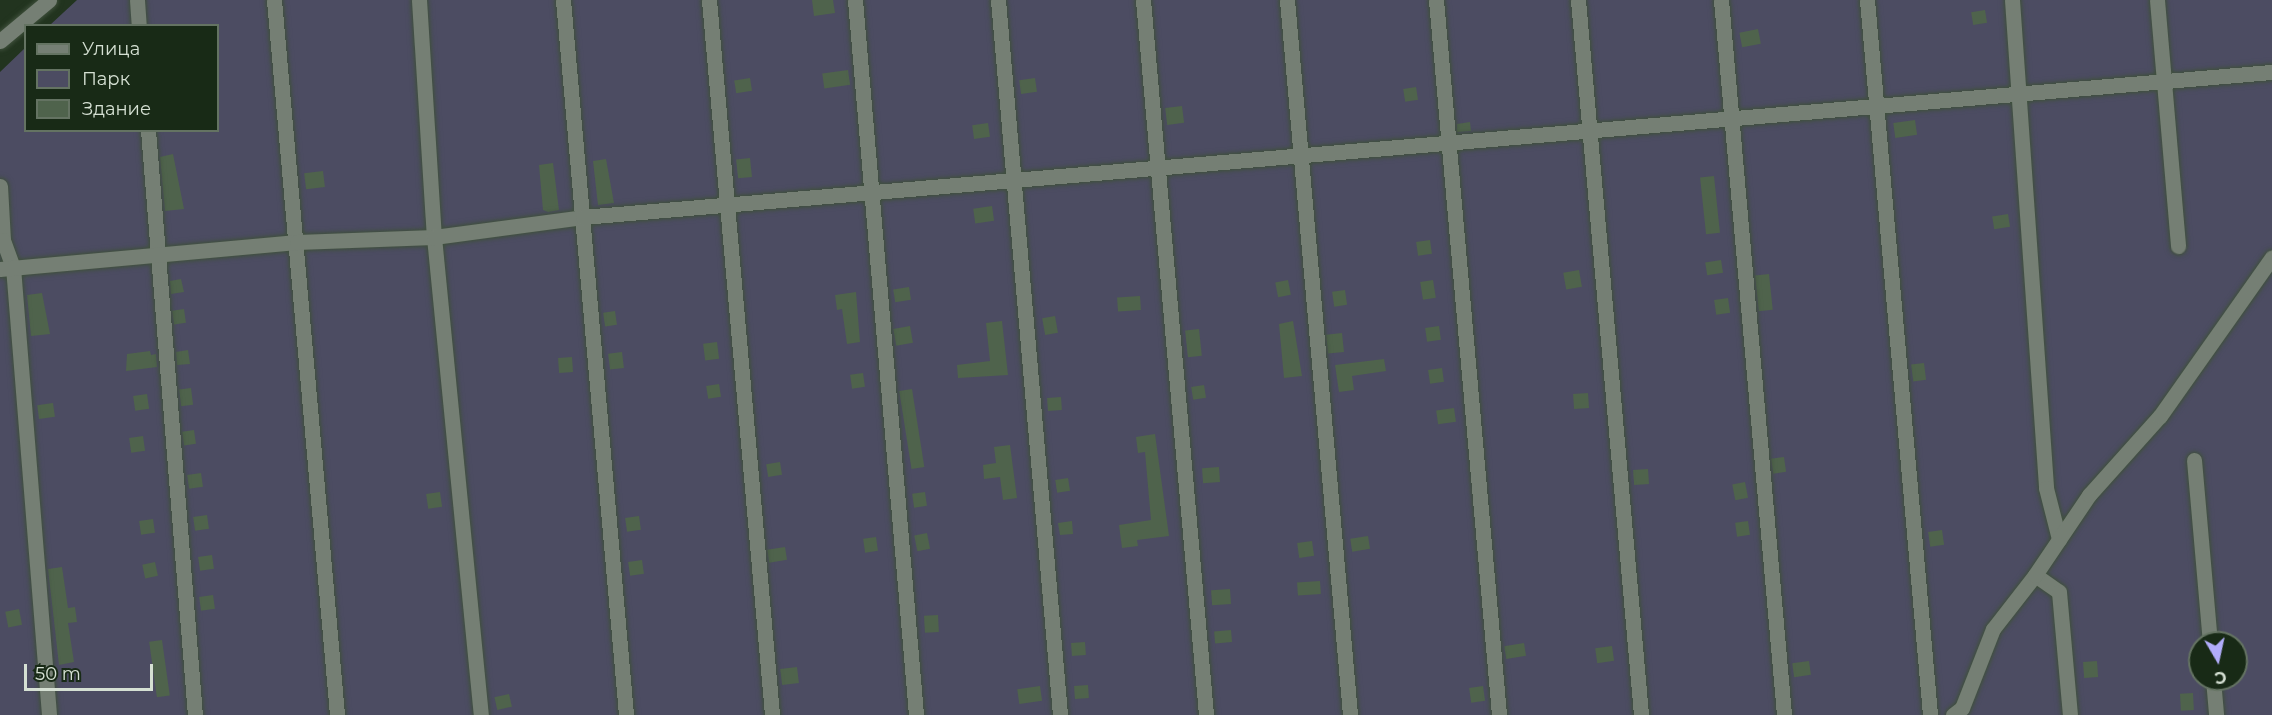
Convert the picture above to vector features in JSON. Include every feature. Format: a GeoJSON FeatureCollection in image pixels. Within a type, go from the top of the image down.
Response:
{"type":"FeatureCollection","features":[{"type":"Feature","properties":{"kind":"street"},"geometry":{"type":"LineString","coordinates":[[0,41],[49,0]]}},
{"type":"Feature","properties":{"kind":"street"},"geometry":{"type":"LineString","coordinates":[[137,0],[139,24]]}},
{"type":"Feature","properties":{"kind":"street"},"geometry":{"type":"LineString","coordinates":[[274,0],[337,715]]}},
{"type":"Feature","properties":{"kind":"street"},"geometry":{"type":"LineString","coordinates":[[419,0],[434,237],[481,715]]}},
{"type":"Feature","properties":{"kind":"street"},"geometry":{"type":"LineString","coordinates":[[563,0],[626,715]]}},
{"type":"Feature","properties":{"kind":"street"},"geometry":{"type":"LineString","coordinates":[[709,0],[772,715]]}},
{"type":"Feature","properties":{"kind":"street"},"geometry":{"type":"LineString","coordinates":[[855,0],[916,715]]}},
{"type":"Feature","properties":{"kind":"street"},"geometry":{"type":"LineString","coordinates":[[998,0],[1060,715]]}},
{"type":"Feature","properties":{"kind":"street"},"geometry":{"type":"LineString","coordinates":[[1143,0],[1206,715]]}},
{"type":"Feature","properties":{"kind":"street"},"geometry":{"type":"LineString","coordinates":[[1287,0],[1350,715]]}},
{"type":"Feature","properties":{"kind":"street"},"geometry":{"type":"LineString","coordinates":[[1436,0],[1499,715]]}},
{"type":"Feature","properties":{"kind":"street"},"geometry":{"type":"LineString","coordinates":[[1578,0],[1641,715]]}},
{"type":"Feature","properties":{"kind":"street"},"geometry":{"type":"LineString","coordinates":[[1720,0],[1784,715]]}},
{"type":"Feature","properties":{"kind":"street"},"geometry":{"type":"LineString","coordinates":[[1867,0],[1930,715]]}},
{"type":"Feature","properties":{"kind":"street"},"geometry":{"type":"LineString","coordinates":[[2012,0],[2021,94],[2046,488],[2059,539]]}},
{"type":"Feature","properties":{"kind":"street"},"geometry":{"type":"LineString","coordinates":[[2157,0],[2178,246]]}},
{"type":"Feature","properties":{"kind":"street"},"geometry":{"type":"LineString","coordinates":[[7,268],[297,242],[434,237],[583,217],[1157,170],[1300,154],[1589,128],[1731,121],[2272,72]]}},
{"type":"Feature","properties":{"kind":"street"},"geometry":{"type":"LineString","coordinates":[[148,132],[195,715]]}},
{"type":"Feature","properties":{"kind":"street"},"geometry":{"type":"LineString","coordinates":[[0,186],[3,240],[49,715]]}},
{"type":"Feature","properties":{"kind":"street"},"geometry":{"type":"LineString","coordinates":[[1953,715],[1962,708],[1993,629],[2035,575],[2089,495],[2160,417],[2272,257]]}},
{"type":"Feature","properties":{"kind":"street"},"geometry":{"type":"LineString","coordinates":[[2194,460],[2209,631]]}},
{"type":"Feature","properties":{"kind":"street"},"geometry":{"type":"LineString","coordinates":[[2035,575],[2059,592],[2070,715]]}},
{"type":"Feature","properties":{"kind":"street"},"geometry":{"type":"LineString","coordinates":[[2214,691],[2216,715]]}},
{"type":"Feature","properties":{"kind":"green space"},"geometry":{"type":"Polygon","coordinates":[[[77,0],[2272,0],[2272,715],[0,715],[0,72],[24,49],[24,132],[219,132],[219,24],[51,24],[77,0]]]}},
{"type":"Feature","properties":{"kind":"building"},"geometry":{"type":"Polygon","coordinates":[[[812,0],[833,0],[835,13],[814,16],[812,0]]]}},
{"type":"Feature","properties":{"kind":"building"},"geometry":{"type":"Polygon","coordinates":[[[1985,10],[1987,23],[1973,25],[1971,12],[1985,10]]]}},
{"type":"Feature","properties":{"kind":"building"},"geometry":{"type":"Polygon","coordinates":[[[1758,29],[1761,44],[1742,47],[1739,33],[1758,29]]]}},
{"type":"Feature","properties":{"kind":"building"},"geometry":{"type":"Polygon","coordinates":[[[848,70],[850,85],[824,88],[822,74],[848,70]]]}},
{"type":"Feature","properties":{"kind":"building"},"geometry":{"type":"Polygon","coordinates":[[[750,78],[752,91],[736,93],[734,81],[750,78]]]}},
{"type":"Feature","properties":{"kind":"building"},"geometry":{"type":"Polygon","coordinates":[[[1035,78],[1037,92],[1021,94],[1019,80],[1035,78]]]}},
{"type":"Feature","properties":{"kind":"building"},"geometry":{"type":"Polygon","coordinates":[[[1416,87],[1418,100],[1405,102],[1403,89],[1416,87]]]}},
{"type":"Feature","properties":{"kind":"building"},"geometry":{"type":"Polygon","coordinates":[[[1182,106],[1184,123],[1167,125],[1165,108],[1182,106]]]}},
{"type":"Feature","properties":{"kind":"building"},"geometry":{"type":"Polygon","coordinates":[[[1915,120],[1917,135],[1895,138],[1893,123],[1915,120]]]}},
{"type":"Feature","properties":{"kind":"building"},"geometry":{"type":"Polygon","coordinates":[[[1470,122],[1471,131],[1457,132],[1457,124],[1470,122]]]}},
{"type":"Feature","properties":{"kind":"building"},"geometry":{"type":"Polygon","coordinates":[[[988,123],[990,137],[974,139],[972,125],[988,123]]]}},
{"type":"Feature","properties":{"kind":"building"},"geometry":{"type":"Polygon","coordinates":[[[173,154],[184,209],[165,211],[160,157],[173,154]]]}},
{"type":"Feature","properties":{"kind":"building"},"geometry":{"type":"Polygon","coordinates":[[[750,158],[752,177],[738,178],[736,159],[750,158]]]}},
{"type":"Feature","properties":{"kind":"building"},"geometry":{"type":"Polygon","coordinates":[[[606,159],[614,203],[598,205],[593,161],[606,159]]]}},
{"type":"Feature","properties":{"kind":"building"},"geometry":{"type":"Polygon","coordinates":[[[553,163],[559,210],[548,212],[543,210],[539,165],[553,163]]]}},
{"type":"Feature","properties":{"kind":"building"},"geometry":{"type":"Polygon","coordinates":[[[323,171],[325,187],[306,189],[304,173],[323,171]]]}},
{"type":"Feature","properties":{"kind":"building"},"geometry":{"type":"Polygon","coordinates":[[[1714,176],[1720,233],[1706,234],[1700,177],[1714,176]]]}},
{"type":"Feature","properties":{"kind":"building"},"geometry":{"type":"Polygon","coordinates":[[[992,206],[994,221],[975,223],[973,209],[992,206]]]}},
{"type":"Feature","properties":{"kind":"building"},"geometry":{"type":"Polygon","coordinates":[[[2008,214],[2010,227],[1994,229],[1992,217],[2008,214]]]}},
{"type":"Feature","properties":{"kind":"building"},"geometry":{"type":"Polygon","coordinates":[[[1430,240],[1432,254],[1418,256],[1416,242],[1430,240]]]}},
{"type":"Feature","properties":{"kind":"building"},"geometry":{"type":"Polygon","coordinates":[[[1721,260],[1723,273],[1707,275],[1705,263],[1721,260]]]}},
{"type":"Feature","properties":{"kind":"building"},"geometry":{"type":"Polygon","coordinates":[[[1579,270],[1582,287],[1566,290],[1563,273],[1579,270]]]}},
{"type":"Feature","properties":{"kind":"building"},"geometry":{"type":"Polygon","coordinates":[[[1769,274],[1773,310],[1759,311],[1755,275],[1769,274]]]}},
{"type":"Feature","properties":{"kind":"building"},"geometry":{"type":"Polygon","coordinates":[[[181,279],[184,292],[171,294],[170,281],[181,279]]]}},
{"type":"Feature","properties":{"kind":"building"},"geometry":{"type":"Polygon","coordinates":[[[1288,280],[1291,295],[1278,297],[1275,282],[1288,280]]]}},
{"type":"Feature","properties":{"kind":"building"},"geometry":{"type":"Polygon","coordinates":[[[1433,280],[1436,298],[1423,300],[1420,282],[1433,280]]]}},
{"type":"Feature","properties":{"kind":"building"},"geometry":{"type":"Polygon","coordinates":[[[909,287],[911,300],[895,302],[893,290],[909,287]]]}},
{"type":"Feature","properties":{"kind":"building"},"geometry":{"type":"Polygon","coordinates":[[[1345,290],[1347,305],[1334,307],[1332,292],[1345,290]]]}},
{"type":"Feature","properties":{"kind":"building"},"geometry":{"type":"Polygon","coordinates":[[[856,292],[860,342],[847,344],[842,309],[837,310],[835,295],[856,292]]]}},
{"type":"Feature","properties":{"kind":"building"},"geometry":{"type":"Polygon","coordinates":[[[42,293],[50,334],[31,336],[27,295],[42,293]]]}},
{"type":"Feature","properties":{"kind":"building"},"geometry":{"type":"Polygon","coordinates":[[[1140,296],[1141,310],[1118,312],[1117,298],[1140,296]]]}},
{"type":"Feature","properties":{"kind":"building"},"geometry":{"type":"Polygon","coordinates":[[[1728,298],[1730,313],[1716,315],[1714,300],[1728,298]]]}},
{"type":"Feature","properties":{"kind":"building"},"geometry":{"type":"Polygon","coordinates":[[[184,309],[186,323],[174,325],[172,311],[184,309]]]}},
{"type":"Feature","properties":{"kind":"building"},"geometry":{"type":"Polygon","coordinates":[[[615,311],[617,325],[605,327],[603,313],[615,311]]]}},
{"type":"Feature","properties":{"kind":"building"},"geometry":{"type":"Polygon","coordinates":[[[1055,316],[1058,333],[1045,335],[1042,318],[1055,316]]]}},
{"type":"Feature","properties":{"kind":"building"},"geometry":{"type":"Polygon","coordinates":[[[1002,321],[1008,375],[958,378],[957,365],[990,361],[986,323],[1002,321]]]}},
{"type":"Feature","properties":{"kind":"building"},"geometry":{"type":"Polygon","coordinates":[[[1293,321],[1302,376],[1284,378],[1279,324],[1293,321]]]}},
{"type":"Feature","properties":{"kind":"building"},"geometry":{"type":"Polygon","coordinates":[[[910,326],[913,343],[896,346],[893,329],[910,326]]]}},
{"type":"Feature","properties":{"kind":"building"},"geometry":{"type":"Polygon","coordinates":[[[1439,326],[1441,340],[1427,342],[1425,328],[1439,326]]]}},
{"type":"Feature","properties":{"kind":"building"},"geometry":{"type":"Polygon","coordinates":[[[1199,329],[1202,356],[1188,357],[1185,330],[1199,329]]]}},
{"type":"Feature","properties":{"kind":"building"},"geometry":{"type":"Polygon","coordinates":[[[1342,333],[1344,352],[1328,354],[1326,335],[1342,333]]]}},
{"type":"Feature","properties":{"kind":"building"},"geometry":{"type":"Polygon","coordinates":[[[717,342],[719,359],[705,361],[703,344],[717,342]]]}},
{"type":"Feature","properties":{"kind":"building"},"geometry":{"type":"Polygon","coordinates":[[[188,350],[190,364],[177,365],[176,352],[188,350]]]}},
{"type":"Feature","properties":{"kind":"building"},"geometry":{"type":"Polygon","coordinates":[[[150,351],[151,355],[156,354],[157,367],[126,371],[127,354],[150,351]]]}},
{"type":"Feature","properties":{"kind":"building"},"geometry":{"type":"Polygon","coordinates":[[[622,352],[624,368],[610,370],[608,354],[622,352]]]}},
{"type":"Feature","properties":{"kind":"building"},"geometry":{"type":"Polygon","coordinates":[[[572,357],[573,372],[559,373],[558,358],[572,357]]]}},
{"type":"Feature","properties":{"kind":"building"},"geometry":{"type":"Polygon","coordinates":[[[1384,359],[1386,371],[1352,376],[1354,390],[1339,392],[1335,365],[1384,359]]]}},
{"type":"Feature","properties":{"kind":"building"},"geometry":{"type":"Polygon","coordinates":[[[1924,363],[1926,380],[1913,381],[1911,365],[1924,363]]]}},
{"type":"Feature","properties":{"kind":"building"},"geometry":{"type":"Polygon","coordinates":[[[1442,368],[1444,382],[1430,384],[1428,370],[1442,368]]]}},
{"type":"Feature","properties":{"kind":"building"},"geometry":{"type":"Polygon","coordinates":[[[863,373],[865,387],[852,389],[850,375],[863,373]]]}},
{"type":"Feature","properties":{"kind":"building"},"geometry":{"type":"Polygon","coordinates":[[[719,384],[721,397],[708,399],[706,386],[719,384]]]}},
{"type":"Feature","properties":{"kind":"building"},"geometry":{"type":"Polygon","coordinates":[[[1204,385],[1206,398],[1193,400],[1191,387],[1204,385]]]}},
{"type":"Feature","properties":{"kind":"building"},"geometry":{"type":"Polygon","coordinates":[[[191,388],[193,405],[181,406],[179,389],[191,388]]]}},
{"type":"Feature","properties":{"kind":"building"},"geometry":{"type":"Polygon","coordinates":[[[912,389],[924,467],[912,469],[899,391],[912,389]]]}},
{"type":"Feature","properties":{"kind":"building"},"geometry":{"type":"Polygon","coordinates":[[[1588,393],[1589,408],[1574,409],[1573,394],[1588,393]]]}},
{"type":"Feature","properties":{"kind":"building"},"geometry":{"type":"Polygon","coordinates":[[[147,394],[149,409],[135,411],[133,396],[147,394]]]}},
{"type":"Feature","properties":{"kind":"building"},"geometry":{"type":"Polygon","coordinates":[[[1061,397],[1062,410],[1048,411],[1047,398],[1061,397]]]}},
{"type":"Feature","properties":{"kind":"building"},"geometry":{"type":"Polygon","coordinates":[[[53,403],[55,417],[39,419],[37,405],[53,403]]]}},
{"type":"Feature","properties":{"kind":"building"},"geometry":{"type":"Polygon","coordinates":[[[1454,408],[1456,422],[1438,424],[1436,411],[1454,408]]]}},
{"type":"Feature","properties":{"kind":"building"},"geometry":{"type":"Polygon","coordinates":[[[194,430],[196,444],[184,446],[182,432],[194,430]]]}},
{"type":"Feature","properties":{"kind":"building"},"geometry":{"type":"Polygon","coordinates":[[[1155,434],[1169,536],[1137,540],[1138,546],[1122,548],[1119,525],[1151,520],[1145,452],[1138,453],[1136,437],[1155,434]]]}},
{"type":"Feature","properties":{"kind":"building"},"geometry":{"type":"Polygon","coordinates":[[[143,436],[145,451],[131,453],[129,438],[143,436]]]}},
{"type":"Feature","properties":{"kind":"building"},"geometry":{"type":"Polygon","coordinates":[[[1010,445],[1017,498],[1003,500],[1000,477],[984,479],[983,465],[996,463],[994,447],[1010,445]]]}},
{"type":"Feature","properties":{"kind":"building"},"geometry":{"type":"Polygon","coordinates":[[[1784,457],[1786,472],[1773,474],[1771,459],[1784,457]]]}},
{"type":"Feature","properties":{"kind":"building"},"geometry":{"type":"Polygon","coordinates":[[[780,462],[782,475],[768,477],[766,464],[780,462]]]}},
{"type":"Feature","properties":{"kind":"building"},"geometry":{"type":"Polygon","coordinates":[[[1219,467],[1220,482],[1203,483],[1202,468],[1219,467]]]}},
{"type":"Feature","properties":{"kind":"building"},"geometry":{"type":"Polygon","coordinates":[[[1648,469],[1649,484],[1634,485],[1633,470],[1648,469]]]}},
{"type":"Feature","properties":{"kind":"building"},"geometry":{"type":"Polygon","coordinates":[[[201,473],[203,487],[189,489],[187,475],[201,473]]]}},
{"type":"Feature","properties":{"kind":"building"},"geometry":{"type":"Polygon","coordinates":[[[1068,478],[1070,491],[1057,493],[1055,480],[1068,478]]]}},
{"type":"Feature","properties":{"kind":"building"},"geometry":{"type":"Polygon","coordinates":[[[1745,482],[1748,498],[1735,500],[1732,484],[1745,482]]]}},
{"type":"Feature","properties":{"kind":"building"},"geometry":{"type":"Polygon","coordinates":[[[440,492],[442,507],[428,509],[426,494],[440,492]]]}},
{"type":"Feature","properties":{"kind":"building"},"geometry":{"type":"Polygon","coordinates":[[[925,492],[927,506],[914,508],[912,494],[925,492]]]}},
{"type":"Feature","properties":{"kind":"building"},"geometry":{"type":"Polygon","coordinates":[[[207,515],[209,529],[195,531],[193,517],[207,515]]]}},
{"type":"Feature","properties":{"kind":"building"},"geometry":{"type":"Polygon","coordinates":[[[639,516],[641,530],[627,532],[625,518],[639,516]]]}},
{"type":"Feature","properties":{"kind":"building"},"geometry":{"type":"Polygon","coordinates":[[[153,519],[155,533],[141,535],[139,521],[153,519]]]}},
{"type":"Feature","properties":{"kind":"building"},"geometry":{"type":"Polygon","coordinates":[[[1072,521],[1073,534],[1060,535],[1058,523],[1072,521]]]}},
{"type":"Feature","properties":{"kind":"building"},"geometry":{"type":"Polygon","coordinates":[[[1748,521],[1750,535],[1737,537],[1735,523],[1748,521]]]}},
{"type":"Feature","properties":{"kind":"building"},"geometry":{"type":"Polygon","coordinates":[[[1942,530],[1944,545],[1930,547],[1928,532],[1942,530]]]}},
{"type":"Feature","properties":{"kind":"building"},"geometry":{"type":"Polygon","coordinates":[[[927,533],[930,549],[917,551],[914,535],[927,533]]]}},
{"type":"Feature","properties":{"kind":"building"},"geometry":{"type":"Polygon","coordinates":[[[1368,536],[1370,549],[1352,552],[1350,539],[1368,536]]]}},
{"type":"Feature","properties":{"kind":"building"},"geometry":{"type":"Polygon","coordinates":[[[876,537],[878,551],[865,553],[863,539],[876,537]]]}},
{"type":"Feature","properties":{"kind":"building"},"geometry":{"type":"Polygon","coordinates":[[[1312,541],[1314,556],[1299,558],[1297,543],[1312,541]]]}},
{"type":"Feature","properties":{"kind":"building"},"geometry":{"type":"Polygon","coordinates":[[[785,547],[787,560],[769,563],[767,550],[785,547]]]}},
{"type":"Feature","properties":{"kind":"building"},"geometry":{"type":"Polygon","coordinates":[[[212,555],[214,569],[200,571],[198,557],[212,555]]]}},
{"type":"Feature","properties":{"kind":"building"},"geometry":{"type":"Polygon","coordinates":[[[642,560],[644,574],[630,576],[628,562],[642,560]]]}},
{"type":"Feature","properties":{"kind":"building"},"geometry":{"type":"Polygon","coordinates":[[[155,562],[158,576],[145,578],[142,565],[155,562]]]}},
{"type":"Feature","properties":{"kind":"building"},"geometry":{"type":"Polygon","coordinates":[[[62,567],[68,608],[75,607],[77,622],[68,623],[74,662],[59,665],[48,569],[62,567]]]}},
{"type":"Feature","properties":{"kind":"building"},"geometry":{"type":"Polygon","coordinates":[[[1320,581],[1321,594],[1298,596],[1297,583],[1320,581]]]}},
{"type":"Feature","properties":{"kind":"building"},"geometry":{"type":"Polygon","coordinates":[[[1230,589],[1231,604],[1212,605],[1211,590],[1230,589]]]}},
{"type":"Feature","properties":{"kind":"building"},"geometry":{"type":"Polygon","coordinates":[[[213,595],[215,609],[201,611],[199,597],[213,595]]]}},
{"type":"Feature","properties":{"kind":"building"},"geometry":{"type":"Polygon","coordinates":[[[19,609],[22,625],[8,627],[5,612],[19,609]]]}},
{"type":"Feature","properties":{"kind":"building"},"geometry":{"type":"Polygon","coordinates":[[[938,615],[939,632],[925,633],[924,616],[938,615]]]}},
{"type":"Feature","properties":{"kind":"building"},"geometry":{"type":"Polygon","coordinates":[[[1231,630],[1232,642],[1215,643],[1214,631],[1231,630]]]}},
{"type":"Feature","properties":{"kind":"building"},"geometry":{"type":"Polygon","coordinates":[[[162,640],[170,695],[157,697],[149,642],[162,640]]]}},
{"type":"Feature","properties":{"kind":"building"},"geometry":{"type":"Polygon","coordinates":[[[1085,642],[1086,655],[1072,656],[1071,643],[1085,642]]]}},
{"type":"Feature","properties":{"kind":"building"},"geometry":{"type":"Polygon","coordinates":[[[1524,643],[1526,656],[1506,659],[1504,646],[1524,643]]]}},
{"type":"Feature","properties":{"kind":"building"},"geometry":{"type":"Polygon","coordinates":[[[1612,646],[1614,661],[1597,663],[1595,648],[1612,646]]]}},
{"type":"Feature","properties":{"kind":"building"},"geometry":{"type":"Polygon","coordinates":[[[1809,661],[1811,675],[1794,677],[1792,663],[1809,661]]]}},
{"type":"Feature","properties":{"kind":"building"},"geometry":{"type":"Polygon","coordinates":[[[2097,661],[2098,677],[2084,678],[2083,662],[2097,661]]]}},
{"type":"Feature","properties":{"kind":"building"},"geometry":{"type":"Polygon","coordinates":[[[797,667],[799,683],[782,685],[780,669],[797,667]]]}},
{"type":"Feature","properties":{"kind":"building"},"geometry":{"type":"Polygon","coordinates":[[[1088,685],[1089,698],[1075,699],[1074,686],[1088,685]]]}},
{"type":"Feature","properties":{"kind":"building"},"geometry":{"type":"Polygon","coordinates":[[[1040,686],[1042,701],[1019,704],[1017,689],[1040,686]]]}},
{"type":"Feature","properties":{"kind":"building"},"geometry":{"type":"Polygon","coordinates":[[[1483,686],[1485,701],[1471,703],[1469,688],[1483,686]]]}},
{"type":"Feature","properties":{"kind":"building"},"geometry":{"type":"Polygon","coordinates":[[[2193,693],[2194,710],[2181,711],[2180,694],[2193,693]]]}},
{"type":"Feature","properties":{"kind":"building"},"geometry":{"type":"Polygon","coordinates":[[[509,694],[512,707],[497,710],[494,697],[509,694]]]}}]}
